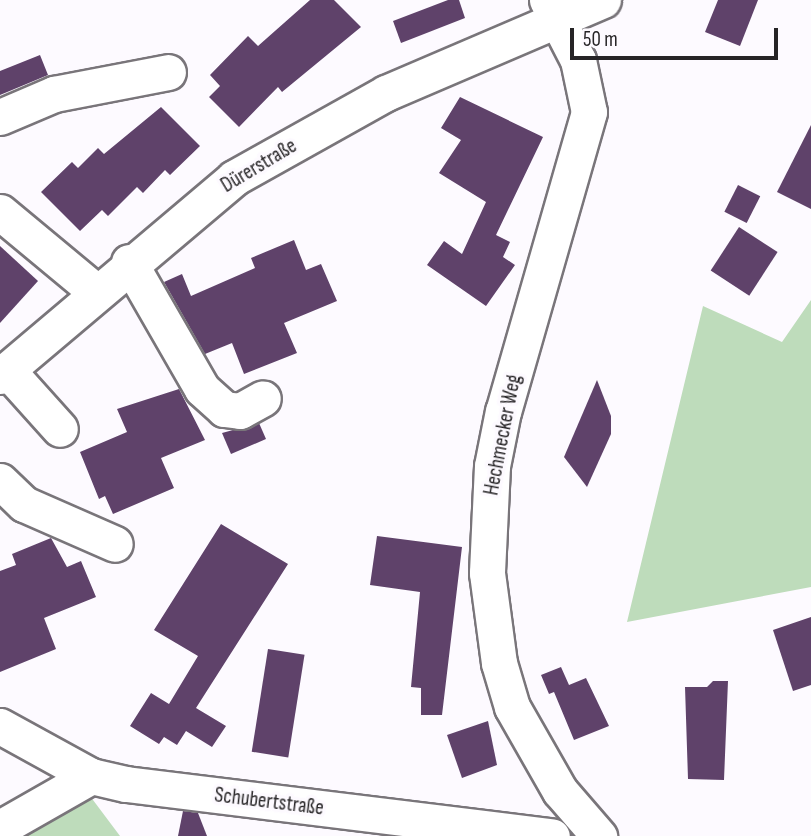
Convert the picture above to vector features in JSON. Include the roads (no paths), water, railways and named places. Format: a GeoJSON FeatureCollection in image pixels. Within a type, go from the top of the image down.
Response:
{"type":"FeatureCollection","features":[{"type":"Feature","properties":{"kind":"street","name":"Dürerstraße"},"geometry":{"type":"LineString","coordinates":[[4,373],[129,262],[234,178],[386,93],[553,10],[603,0]]}},
{"type":"Feature","properties":{"kind":"street","name":"Hechmecker Weg"},"geometry":{"type":"LineString","coordinates":[[553,10],[578,60],[589,113],[503,411],[492,466],[487,573],[499,663],[512,707],[560,791],[598,836]]}},
{"type":"Feature","properties":{"kind":"street"},"geometry":{"type":"LineString","coordinates":[[0,117],[54,94],[168,72]]}},
{"type":"Feature","properties":{"kind":"street"},"geometry":{"type":"LineString","coordinates":[[0,212],[95,291]]}},
{"type":"Feature","properties":{"kind":"street"},"geometry":{"type":"LineString","coordinates":[[129,262],[202,389],[224,410],[240,411],[263,398]]}},
{"type":"Feature","properties":{"kind":"street"},"geometry":{"type":"LineString","coordinates":[[4,373],[60,429]]}},
{"type":"Feature","properties":{"kind":"street"},"geometry":{"type":"LineString","coordinates":[[0,481],[24,503],[115,544]]}},
{"type":"Feature","properties":{"kind":"street","name":"Schubertstraße"},"geometry":{"type":"LineString","coordinates":[[0,726],[91,776],[336,823],[552,836]]}},
{"type":"Feature","properties":{"kind":"street"},"geometry":{"type":"LineString","coordinates":[[0,828],[91,776]]}}]}
